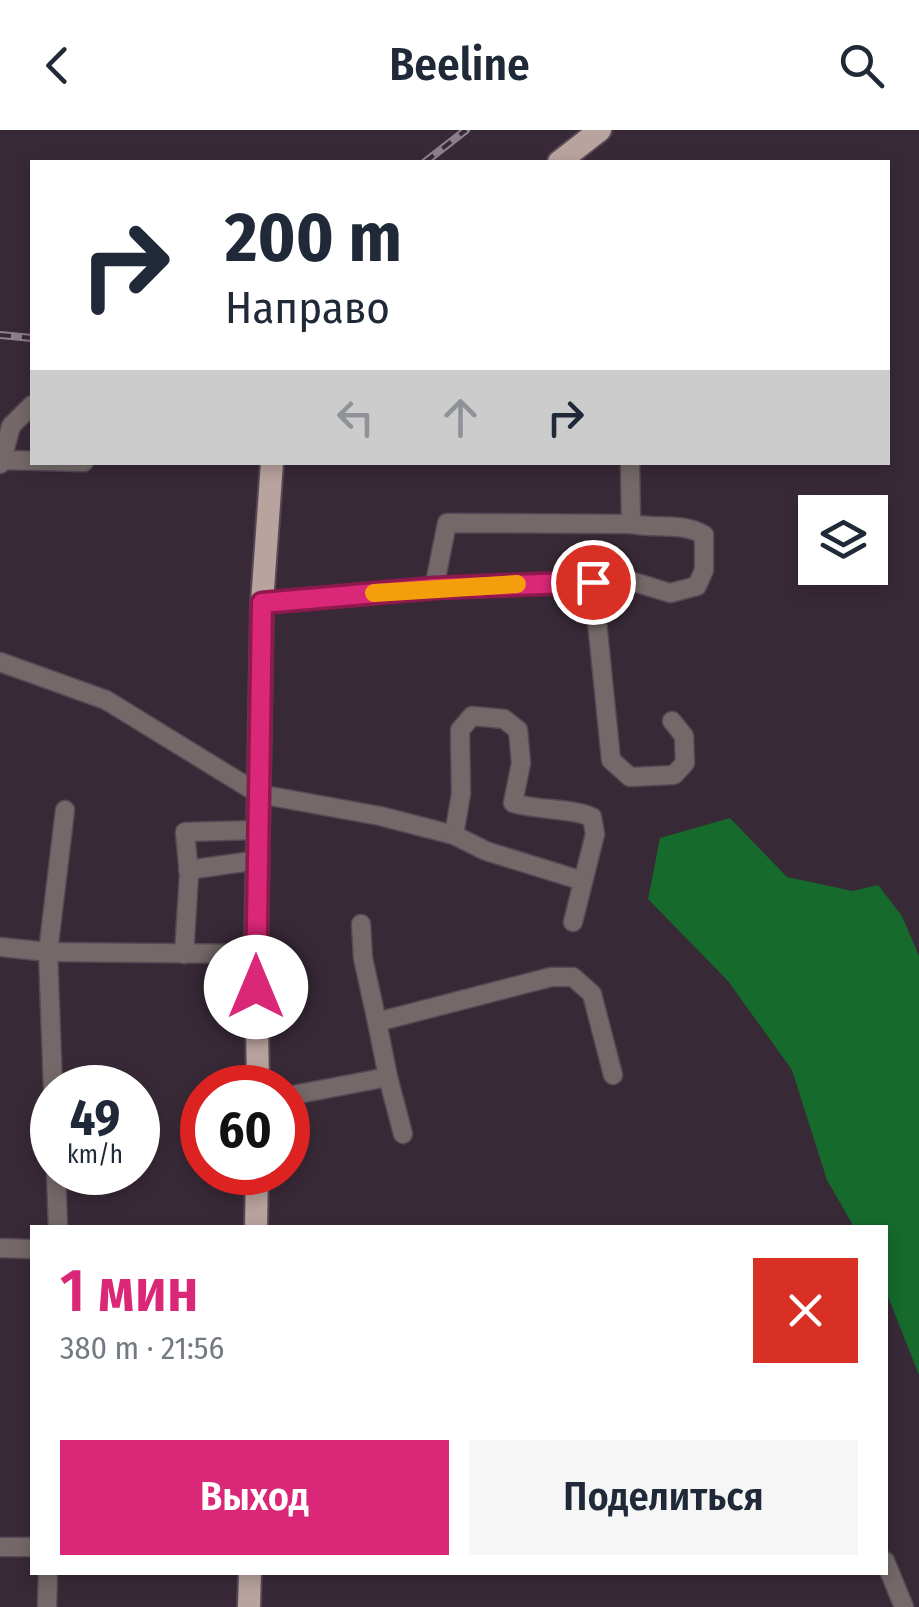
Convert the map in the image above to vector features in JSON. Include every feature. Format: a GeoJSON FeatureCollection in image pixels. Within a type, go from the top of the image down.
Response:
{"type":"FeatureCollection","features":[{"type":"Feature","properties":{"kind":"main road"},"geometry":{"type":"LineString","coordinates":[[562,160],[600,130]]}},
{"type":"Feature","properties":{"kind":"main road"},"geometry":{"type":"LineString","coordinates":[[258,1065],[262,603],[272,465]]}},
{"type":"Feature","properties":{"kind":"main road"},"geometry":{"type":"LineString","coordinates":[[256,1195],[256,1225]]}},
{"type":"Feature","properties":{"kind":"main road"},"geometry":{"type":"LineString","coordinates":[[249,1607],[250,1575]]}},
{"type":"Feature","properties":{"kind":"street"},"geometry":{"type":"LineString","coordinates":[[30,407],[11,426],[1,462],[30,462]]}},
{"type":"Feature","properties":{"kind":"street"},"geometry":{"type":"LineString","coordinates":[[630,465],[631,524]]}},
{"type":"Feature","properties":{"kind":"street"},"geometry":{"type":"LineString","coordinates":[[262,603],[434,588],[631,581],[670,593],[697,586],[704,570],[704,535],[692,528],[631,524],[448,523],[434,588]]}},
{"type":"Feature","properties":{"kind":"street"},"geometry":{"type":"LineString","coordinates":[[593,582],[611,760],[630,778],[674,775],[685,762],[684,736],[672,721]]}},
{"type":"Feature","properties":{"kind":"street"},"geometry":{"type":"LineString","coordinates":[[0,662],[106,700],[259,794],[380,816],[454,835],[486,851],[583,881]]}},
{"type":"Feature","properties":{"kind":"street"},"geometry":{"type":"LineString","coordinates":[[454,835],[460,794],[460,730],[472,716],[504,719],[518,730],[521,763],[513,804],[577,811],[592,817],[595,834],[573,922]]}},
{"type":"Feature","properties":{"kind":"street"},"geometry":{"type":"LineString","coordinates":[[52,1065],[48,952],[65,810]]}},
{"type":"Feature","properties":{"kind":"street"},"geometry":{"type":"LineString","coordinates":[[184,954],[188,870],[185,832],[258,830]]}},
{"type":"Feature","properties":{"kind":"street"},"geometry":{"type":"LineString","coordinates":[[188,870],[258,860]]}},
{"type":"Feature","properties":{"kind":"street"},"geometry":{"type":"LineString","coordinates":[[361,924],[362,958],[403,1134]]}},
{"type":"Feature","properties":{"kind":"street"},"geometry":{"type":"LineString","coordinates":[[0,948],[256,954]]}},
{"type":"Feature","properties":{"kind":"street"},"geometry":{"type":"LineString","coordinates":[[376,1022],[551,977],[573,977],[592,994],[613,1075]]}},
{"type":"Feature","properties":{"kind":"street"},"geometry":{"type":"LineString","coordinates":[[310,1092],[388,1077]]}},
{"type":"Feature","properties":{"kind":"street"},"geometry":{"type":"LineString","coordinates":[[57,1195],[58,1225]]}},
{"type":"Feature","properties":{"kind":"street"},"geometry":{"type":"LineString","coordinates":[[0,1248],[30,1249]]}},
{"type":"Feature","properties":{"kind":"street"},"geometry":{"type":"LineString","coordinates":[[0,1547],[30,1548]]}},
{"type":"Feature","properties":{"kind":"street"},"geometry":{"type":"LineString","coordinates":[[888,1568],[904,1607]]}},
{"type":"Feature","properties":{"kind":"street"},"geometry":{"type":"LineString","coordinates":[[47,1607],[48,1575]]}},
{"type":"Feature","properties":{"kind":"green space"},"geometry":{"type":"Polygon","coordinates":[[[730,818],[787,877],[853,891],[878,885],[902,916],[919,956],[919,1375],[888,1297],[888,1225],[853,1225],[827,1180],[792,1070],[728,981],[648,899],[660,838],[730,818]]]}},
{"type":"Feature","properties":{"kind":"railway"},"geometry":{"type":"LineString","coordinates":[[428,160],[466,130]]}},
{"type":"Feature","properties":{"kind":"railway"},"geometry":{"type":"LineString","coordinates":[[0,335],[30,338]]}},
{"type":"Feature","properties":{"kind":"slow traffic"},"geometry":{"type":"LineString","coordinates":[[374,593],[517,584]]}},
{"type":"Feature","properties":{"kind":"route"},"geometry":{"type":"LineString","coordinates":[[256,987],[262,603],[434,588],[593,582]]}}]}
